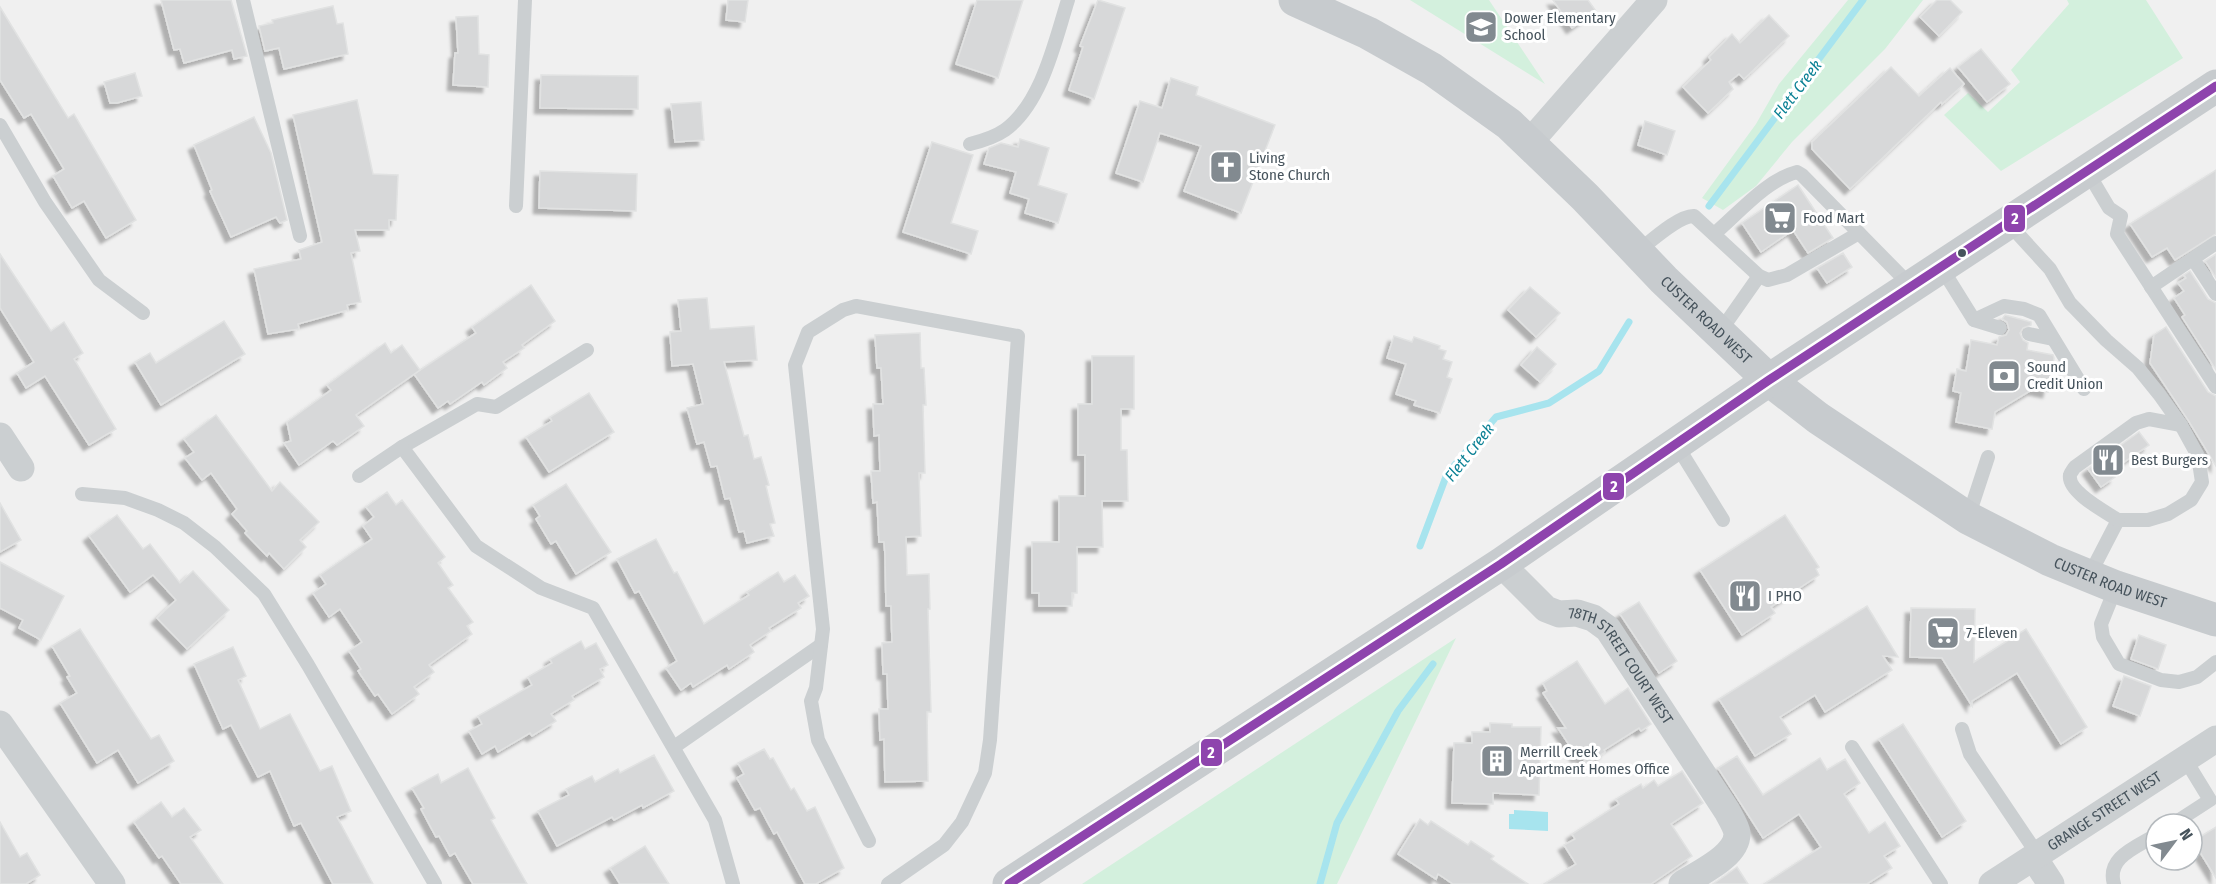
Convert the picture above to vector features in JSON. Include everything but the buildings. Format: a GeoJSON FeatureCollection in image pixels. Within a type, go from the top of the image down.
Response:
{"type":"FeatureCollection","features":[{"type":"Feature","properties":{"kind":"main road","name":"CUSTER ROAD WEST"},"geometry":{"type":"LineString","coordinates":[[1295,0],[1368,33],[1432,69],[1480,102],[1530,143],[1637,252],[1769,380],[1818,418],[1968,518],[2050,560],[2102,582],[2216,620]]}},
{"type":"Feature","properties":{"kind":"main road"},"geometry":{"type":"LineString","coordinates":[[1009,884],[1501,564],[1769,380],[2216,86]]}},
{"type":"Feature","properties":{"kind":"street"},"geometry":{"type":"LineString","coordinates":[[1530,143],[1654,0]]}},
{"type":"Feature","properties":{"kind":"street"},"geometry":{"type":"LineString","coordinates":[[0,436],[21,468]]}},
{"type":"Feature","properties":{"kind":"street","name":"78TH STREET COURT WEST"},"geometry":{"type":"LineString","coordinates":[[1501,564],[1546,609],[1559,614],[1577,613],[1593,618],[1608,629],[1727,811],[1737,832],[1735,843],[1729,854],[1683,884]]}},
{"type":"Feature","properties":{"kind":"street"},"geometry":{"type":"LineString","coordinates":[[0,724],[112,884]]}},
{"type":"Feature","properties":{"kind":"street","name":"GRANGE STREET WEST"},"geometry":{"type":"LineString","coordinates":[[1992,884],[2216,739]]}},
{"type":"Feature","properties":{"kind":"street"},"geometry":{"type":"LineString","coordinates":[[2036,856],[2051,884]]}},
{"type":"Feature","properties":{"kind":"lane"},"geometry":{"type":"LineString","coordinates":[[243,0],[300,236]]}},
{"type":"Feature","properties":{"kind":"lane"},"geometry":{"type":"LineString","coordinates":[[516,206],[525,0]]}},
{"type":"Feature","properties":{"kind":"lane"},"geometry":{"type":"LineString","coordinates":[[970,144],[983,141],[1004,130],[1019,117],[1033,96],[1050,60],[1068,0]]}},
{"type":"Feature","properties":{"kind":"lane"},"geometry":{"type":"LineString","coordinates":[[0,125],[45,202],[99,280],[143,313]]}},
{"type":"Feature","properties":{"kind":"lane"},"geometry":{"type":"LineString","coordinates":[[2087,171],[2109,208],[2121,216],[2116,234],[2216,387]]}},
{"type":"Feature","properties":{"kind":"lane"},"geometry":{"type":"LineString","coordinates":[[1714,234],[1773,183],[1786,175],[1797,172],[1911,286]]}},
{"type":"Feature","properties":{"kind":"lane"},"geometry":{"type":"LineString","coordinates":[[1637,252],[1679,221],[1695,216],[1759,276],[1768,280],[1787,275],[1859,233]]}},
{"type":"Feature","properties":{"kind":"lane"},"geometry":{"type":"LineString","coordinates":[[2008,223],[2050,269],[2070,303],[2106,340],[2138,368],[2181,425],[2198,456],[2202,482],[2191,500],[2168,514],[2148,520],[2118,520],[2075,490],[2070,475],[2074,467],[2136,423],[2149,419],[2181,425]]}},
{"type":"Feature","properties":{"kind":"lane"},"geometry":{"type":"LineString","coordinates":[[2151,287],[2216,243]]}},
{"type":"Feature","properties":{"kind":"lane"},"geometry":{"type":"LineString","coordinates":[[2193,259],[2216,294]]}},
{"type":"Feature","properties":{"kind":"lane"},"geometry":{"type":"LineString","coordinates":[[1941,267],[1974,320],[2000,328]]}},
{"type":"Feature","properties":{"kind":"lane"},"geometry":{"type":"LineString","coordinates":[[1719,333],[1759,276]]}},
{"type":"Feature","properties":{"kind":"lane"},"geometry":{"type":"LineString","coordinates":[[869,841],[818,740],[811,701],[816,688],[823,630],[795,365],[808,332],[843,310],[856,306],[1018,336],[990,740],[985,773],[962,822],[944,845],[888,884]]}},
{"type":"Feature","properties":{"kind":"lane"},"geometry":{"type":"LineString","coordinates":[[1974,320],[2004,306],[2024,309],[2038,315],[2084,389]]}},
{"type":"Feature","properties":{"kind":"lane"},"geometry":{"type":"LineString","coordinates":[[2029,334],[2053,339]]}},
{"type":"Feature","properties":{"kind":"lane"},"geometry":{"type":"LineString","coordinates":[[359,476],[402,447],[477,404],[496,407],[587,350]]}},
{"type":"Feature","properties":{"kind":"lane"},"geometry":{"type":"LineString","coordinates":[[2149,419],[2156,407],[2159,394]]}},
{"type":"Feature","properties":{"kind":"lane"},"geometry":{"type":"LineString","coordinates":[[1676,444],[1723,520]]}},
{"type":"Feature","properties":{"kind":"lane"},"geometry":{"type":"LineString","coordinates":[[402,447],[476,546],[541,588],[593,608],[715,820],[733,884]]}},
{"type":"Feature","properties":{"kind":"lane"},"geometry":{"type":"LineString","coordinates":[[1968,518],[1988,458]]}},
{"type":"Feature","properties":{"kind":"lane"},"geometry":{"type":"LineString","coordinates":[[82,494],[125,498],[158,510],[184,523],[215,547],[264,594],[308,665],[435,884]]}},
{"type":"Feature","properties":{"kind":"lane"},"geometry":{"type":"LineString","coordinates":[[2118,520],[2102,582],[2101,624],[2103,637],[2119,664],[2161,680],[2180,682],[2197,677],[2216,663]]}},
{"type":"Feature","properties":{"kind":"lane"},"geometry":{"type":"LineString","coordinates":[[674,747],[821,645]]}},
{"type":"Feature","properties":{"kind":"lane"},"geometry":{"type":"LineString","coordinates":[[1962,729],[1970,754],[2036,856]]}},
{"type":"Feature","properties":{"kind":"lane"},"geometry":{"type":"LineString","coordinates":[[1852,747],[1941,884]]}},
{"type":"Feature","properties":{"kind":"lane"},"geometry":{"type":"LineString","coordinates":[[2185,759],[2210,800],[2192,812]]}},
{"type":"Feature","properties":{"kind":"lane"},"geometry":{"type":"LineString","coordinates":[[2114,884],[2111,873],[2116,862],[2144,843]]}},
{"type":"Feature","properties":{"kind":"green space","name":"Dower Elementary School"},"geometry":{"type":"Polygon","coordinates":[[[1410,0],[1489,0],[1545,84],[1410,0]]]}},
{"type":"Feature","properties":{"kind":"green space"},"geometry":{"type":"Polygon","coordinates":[[[1848,0],[1923,0],[1885,49],[1792,142],[1756,186],[1723,210],[1702,198],[1756,124],[1779,84],[1848,0]]]}},
{"type":"Feature","properties":{"kind":"green space"},"geometry":{"type":"Polygon","coordinates":[[[2067,0],[2146,0],[2183,58],[2001,171],[1944,115],[1968,93],[1988,112],[2020,82],[2011,70],[2069,4],[2067,0]]]}},
{"type":"Feature","properties":{"kind":"green space"},"geometry":{"type":"Polygon","coordinates":[[[1456,638],[1337,884],[1082,884],[1456,638]]]}},
{"type":"Feature","properties":{"kind":"water"},"geometry":{"type":"Polygon","coordinates":[[[1514,810],[1548,812],[1548,831],[1509,829],[1509,814],[1514,814],[1514,810]]]}},
{"type":"Feature","properties":{"kind":"waterway","name":"Flett Creek"},"geometry":{"type":"LineString","coordinates":[[1709,206],[1863,0]]}},
{"type":"Feature","properties":{"kind":"waterway","name":"Flett Creek"},"geometry":{"type":"LineString","coordinates":[[1420,546],[1447,474],[1496,417],[1549,403],[1599,371],[1629,322]]}},
{"type":"Feature","properties":{"kind":"waterway","name":"Flett Creek"},"geometry":{"type":"LineString","coordinates":[[1320,884],[1337,823],[1398,711],[1433,664]]}},
{"type":"Feature","properties":{"kind":"transit line","name":"2"},"geometry":{"type":"LineString","coordinates":[[1009,884],[1501,564],[1769,380],[2216,86]]}},
{"type":"Feature","properties":{"kind":"place","name":"Dower Elementary School"},"geometry":{"type":"Point","coordinates":[1481,27]}},
{"type":"Feature","properties":{"kind":"place","name":"Living Stone Church"},"geometry":{"type":"Point","coordinates":[1226,167]}},
{"type":"Feature","properties":{"kind":"place","name":"Food Mart"},"geometry":{"type":"Point","coordinates":[1780,218]}},
{"type":"Feature","properties":{"kind":"place","name":"Sound Credit Union"},"geometry":{"type":"Point","coordinates":[2004,376]}},
{"type":"Feature","properties":{"kind":"place","name":"Best Burgers"},"geometry":{"type":"Point","coordinates":[2108,460]}},
{"type":"Feature","properties":{"kind":"place","name":"I PHO"},"geometry":{"type":"Point","coordinates":[1745,596]}},
{"type":"Feature","properties":{"kind":"place","name":"7-Eleven"},"geometry":{"type":"Point","coordinates":[1943,633]}},
{"type":"Feature","properties":{"kind":"place","name":"Merrill Creek Apartment Homes Office"},"geometry":{"type":"Point","coordinates":[1497,761]}}]}
